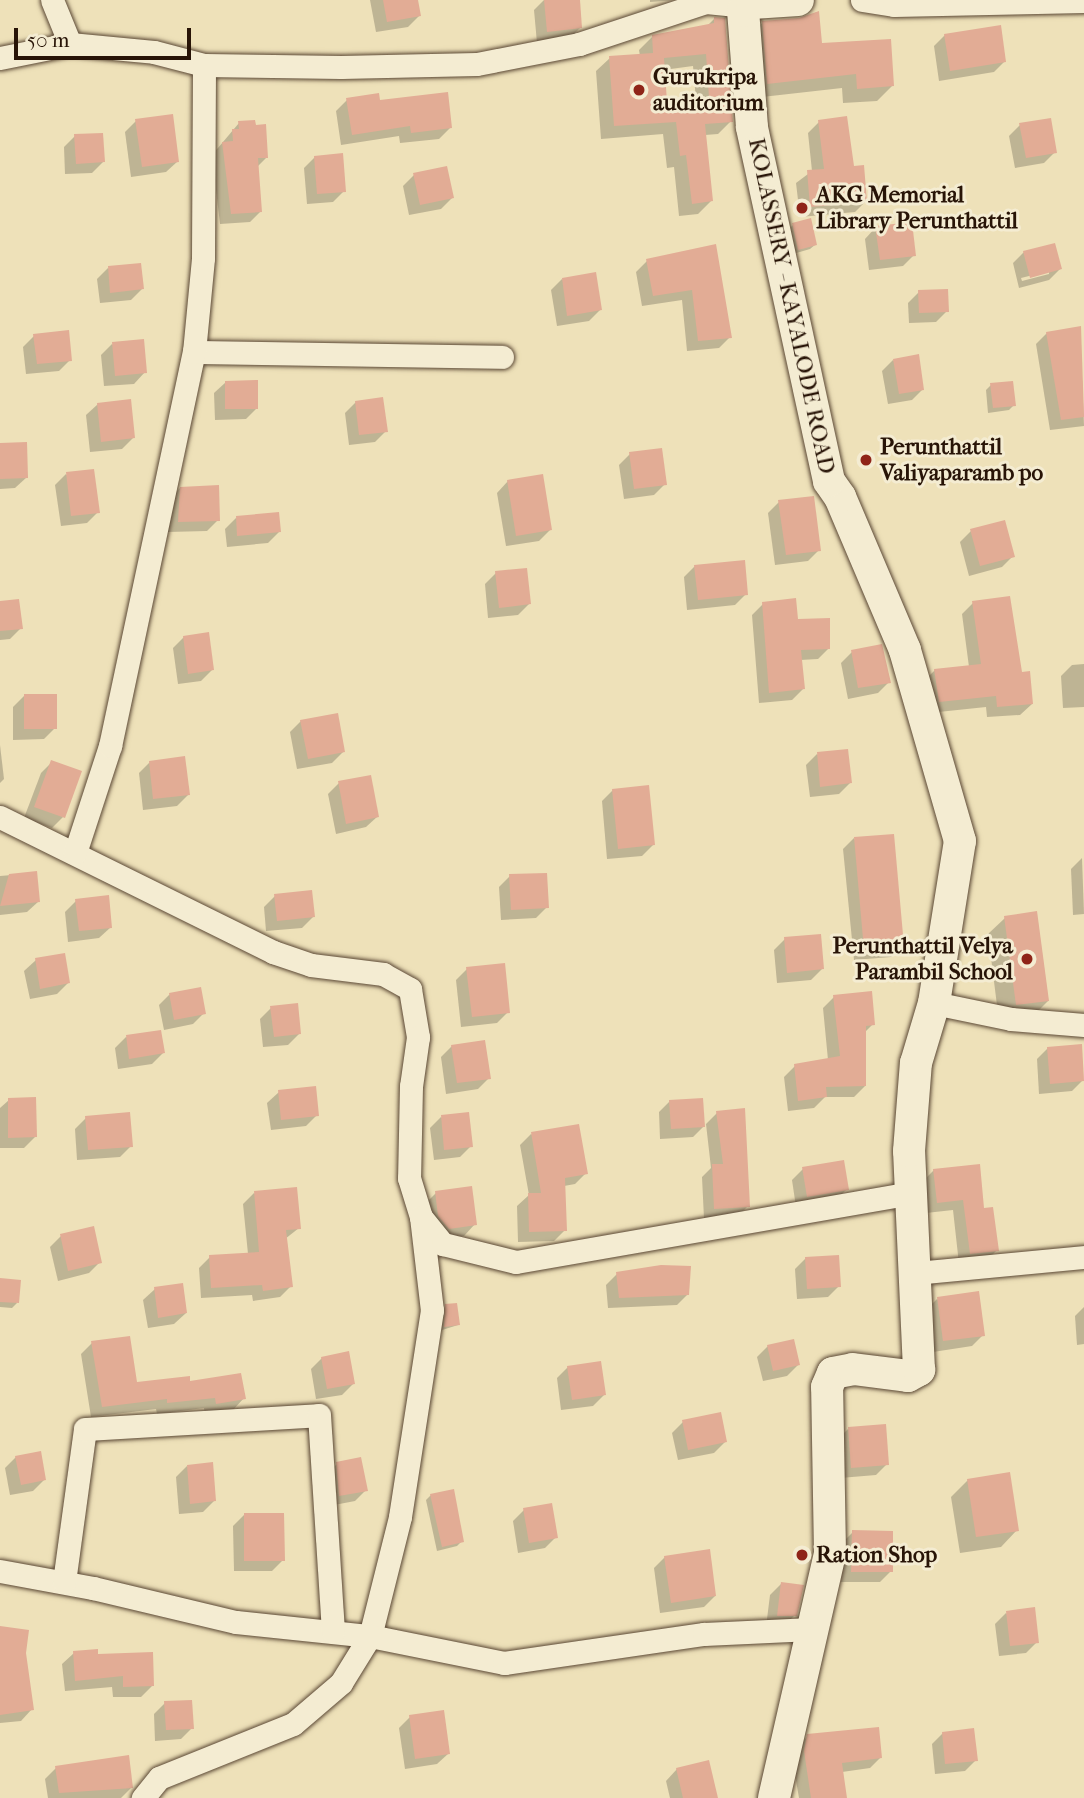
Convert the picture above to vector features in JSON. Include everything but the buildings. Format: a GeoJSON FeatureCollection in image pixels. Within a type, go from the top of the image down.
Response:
{"type":"FeatureCollection","features":[{"type":"Feature","properties":{"kind":"main road"},"geometry":{"type":"LineString","coordinates":[[747,6],[798,0]]}},
{"type":"Feature","properties":{"kind":"main road","name":"KOLASSERY - KAYALODE ROAD"},"geometry":{"type":"LineString","coordinates":[[747,6],[742,38],[752,127],[822,455],[829,481],[840,497],[905,650],[960,841],[934,1003],[916,1063],[909,1151],[919,1370],[908,1376],[853,1369],[833,1373],[827,1387],[830,1553],[774,1798]]}},
{"type":"Feature","properties":{"kind":"street"},"geometry":{"type":"LineString","coordinates":[[51,0],[70,44]]}},
{"type":"Feature","properties":{"kind":"street"},"geometry":{"type":"LineString","coordinates":[[862,0],[894,5],[1084,1]]}},
{"type":"Feature","properties":{"kind":"street"},"geometry":{"type":"LineString","coordinates":[[0,58],[70,44],[154,52],[204,65],[477,64],[579,44],[685,7],[731,2],[747,6]]}},
{"type":"Feature","properties":{"kind":"street"},"geometry":{"type":"LineString","coordinates":[[75,853],[110,746],[194,352],[203,258],[204,65]]}},
{"type":"Feature","properties":{"kind":"street"},"geometry":{"type":"LineString","coordinates":[[194,352],[502,357]]}},
{"type":"Feature","properties":{"kind":"street"},"geometry":{"type":"LineString","coordinates":[[0,817],[273,952],[311,965],[383,974],[410,989],[418,1037],[411,1086],[408,1178],[421,1217],[432,1310],[400,1517],[370,1636],[341,1683],[293,1724],[159,1778],[143,1798]]}},
{"type":"Feature","properties":{"kind":"street"},"geometry":{"type":"LineString","coordinates":[[934,1003],[1011,1019],[1084,1025]]}},
{"type":"Feature","properties":{"kind":"street"},"geometry":{"type":"LineString","coordinates":[[421,1217],[443,1244],[516,1262],[912,1193]]}},
{"type":"Feature","properties":{"kind":"street"},"geometry":{"type":"LineString","coordinates":[[915,1273],[1084,1257]]}},
{"type":"Feature","properties":{"kind":"street"},"geometry":{"type":"LineString","coordinates":[[64,1583],[85,1429],[319,1415],[333,1632]]}},
{"type":"Feature","properties":{"kind":"street"},"geometry":{"type":"LineString","coordinates":[[0,1571],[236,1622],[370,1636],[504,1663],[704,1634],[812,1629]]}},
{"type":"Feature","properties":{"kind":"place","name":"Gurukripa auditorium"},"geometry":{"type":"Point","coordinates":[639,90]}},
{"type":"Feature","properties":{"kind":"place","name":"AKG Memorial Library Perunthattil"},"geometry":{"type":"Point","coordinates":[802,208]}},
{"type":"Feature","properties":{"kind":"place","name":"Perunthattil Valiyaparamb po"},"geometry":{"type":"Point","coordinates":[866,460]}},
{"type":"Feature","properties":{"kind":"place","name":"Perunthattil Velya Parambil School"},"geometry":{"type":"Point","coordinates":[1027,959]}},
{"type":"Feature","properties":{"kind":"place","name":"Ration Shop"},"geometry":{"type":"Point","coordinates":[802,1555]}}]}
